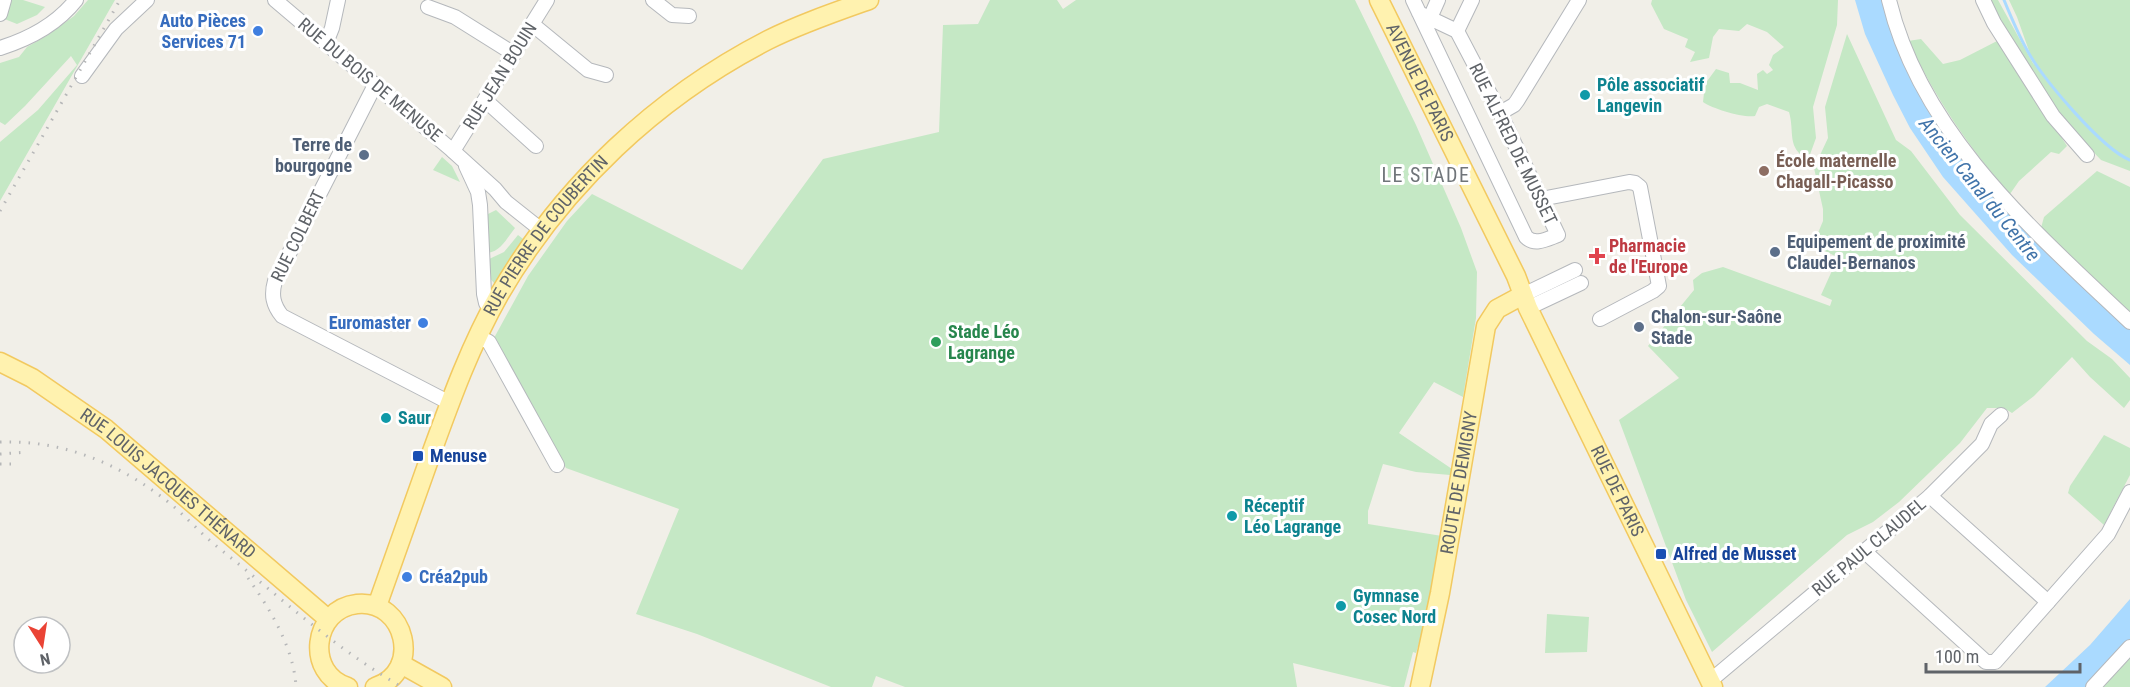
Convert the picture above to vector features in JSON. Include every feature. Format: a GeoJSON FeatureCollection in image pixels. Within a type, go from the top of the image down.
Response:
{"type":"FeatureCollection","features":[{"type":"Feature","properties":{"kind":"main road","name":"RUE PIERRE DE COUBERTIN"},"geometry":{"type":"LineString","coordinates":[[377,606],[450,403],[491,310],[533,244],[541,223],[622,141],[724,64],[770,39],[869,0]]}},
{"type":"Feature","properties":{"kind":"main road","name":"AVENUE DE PARIS"},"geometry":{"type":"LineString","coordinates":[[1378,0],[1526,301]]}},
{"type":"Feature","properties":{"kind":"main road","name":"RUE DE PARIS"},"geometry":{"type":"LineString","coordinates":[[1526,301],[1712,684]]}},
{"type":"Feature","properties":{"kind":"main road","name":"ROUTE DE DEMIGNY"},"geometry":{"type":"LineString","coordinates":[[1419,687],[1440,592],[1486,326],[1497,309],[1526,301]]}},
{"type":"Feature","properties":{"kind":"main road","name":"RUE LOUIS JACQUES THÉNARD"},"geometry":{"type":"LineString","coordinates":[[0,362],[32,378],[106,429],[328,619]]}},
{"type":"Feature","properties":{"kind":"main road"},"geometry":{"type":"LineString","coordinates":[[345,686],[324,669],[318,645],[321,632],[328,619],[336,612],[356,604],[377,606],[394,618],[404,640],[401,664],[389,680],[375,687]]}},
{"type":"Feature","properties":{"kind":"main road"},"geometry":{"type":"LineString","coordinates":[[401,664],[442,687]]}},
{"type":"Feature","properties":{"kind":"street"},"geometry":{"type":"LineString","coordinates":[[0,15],[4,0]]}},
{"type":"Feature","properties":{"kind":"street"},"geometry":{"type":"LineString","coordinates":[[0,48],[39,31],[57,19],[76,0]]}},
{"type":"Feature","properties":{"kind":"street"},"geometry":{"type":"LineString","coordinates":[[82,76],[116,29],[147,0]]}},
{"type":"Feature","properties":{"kind":"street","name":"RUE DU BOIS DE MENUSE"},"geometry":{"type":"LineString","coordinates":[[275,0],[453,151],[506,202],[541,223]]}},
{"type":"Feature","properties":{"kind":"street"},"geometry":{"type":"LineString","coordinates":[[326,43],[338,0]]}},
{"type":"Feature","properties":{"kind":"street","name":"RUE JEAN BOUIN"},"geometry":{"type":"LineString","coordinates":[[453,151],[547,0]]}},
{"type":"Feature","properties":{"kind":"street"},"geometry":{"type":"LineString","coordinates":[[652,0],[672,15],[689,16]]}},
{"type":"Feature","properties":{"kind":"street","name":"RUE ALFRED DE MUSSET"},"geometry":{"type":"LineString","coordinates":[[1413,0],[1424,16],[1526,237],[1530,241],[1544,241],[1558,235],[1500,113],[1457,31]]}},
{"type":"Feature","properties":{"kind":"street"},"geometry":{"type":"LineString","coordinates":[[1438,0],[1424,16],[1457,31],[1472,0]]}},
{"type":"Feature","properties":{"kind":"street"},"geometry":{"type":"LineString","coordinates":[[1500,113],[1517,101],[1579,0]]}},
{"type":"Feature","properties":{"kind":"street"},"geometry":{"type":"LineString","coordinates":[[1889,0],[1916,73],[1928,96],[1967,153],[1993,187],[2130,322]]}},
{"type":"Feature","properties":{"kind":"street"},"geometry":{"type":"LineString","coordinates":[[1983,0],[1994,23],[2053,116],[2087,155]]}},
{"type":"Feature","properties":{"kind":"street"},"geometry":{"type":"LineString","coordinates":[[428,7],[455,17],[513,54]]}},
{"type":"Feature","properties":{"kind":"street"},"geometry":{"type":"LineString","coordinates":[[532,24],[588,70],[606,75]]}},
{"type":"Feature","properties":{"kind":"street","name":"RUE COLBERT"},"geometry":{"type":"LineString","coordinates":[[375,85],[275,281],[273,298],[282,316],[450,403]]}},
{"type":"Feature","properties":{"kind":"street"},"geometry":{"type":"LineString","coordinates":[[485,100],[536,146]]}},
{"type":"Feature","properties":{"kind":"street","name":"RUE DU BOIS DE MENUSE"},"geometry":{"type":"LineString","coordinates":[[464,161],[478,192],[484,294],[491,310]]}},
{"type":"Feature","properties":{"kind":"street"},"geometry":{"type":"LineString","coordinates":[[1541,199],[1629,182],[1640,187],[1659,286],[1600,319]]}},
{"type":"Feature","properties":{"kind":"street"},"geometry":{"type":"LineString","coordinates":[[480,205],[494,199],[506,202]]}},
{"type":"Feature","properties":{"kind":"street"},"geometry":{"type":"LineString","coordinates":[[1526,301],[1578,277]]}},
{"type":"Feature","properties":{"kind":"street"},"geometry":{"type":"LineString","coordinates":[[479,337],[489,342],[556,465]]}},
{"type":"Feature","properties":{"kind":"street","name":"RUE PAUL CLAUDEL"},"geometry":{"type":"LineString","coordinates":[[1712,684],[1726,669],[1930,496],[1982,444],[1991,424],[2001,415]]}},
{"type":"Feature","properties":{"kind":"street"},"geometry":{"type":"LineString","coordinates":[[1863,551],[1986,662],[1995,662],[2108,534],[2130,492]]}},
{"type":"Feature","properties":{"kind":"street"},"geometry":{"type":"LineString","coordinates":[[1930,496],[2048,602]]}},
{"type":"Feature","properties":{"kind":"street"},"geometry":{"type":"LineString","coordinates":[[2093,687],[2130,647]]}},
{"type":"Feature","properties":{"kind":"green space"},"geometry":{"type":"Polygon","coordinates":[[[10,0],[23,0],[45,7],[37,15],[17,24],[2,18],[10,0]]]}},
{"type":"Feature","properties":{"kind":"green space"},"geometry":{"type":"Polygon","coordinates":[[[88,0],[115,0],[0,201],[0,142],[38,110],[77,65],[71,56],[5,125],[0,122],[0,63],[19,57],[27,47],[74,16],[88,0]]]}},
{"type":"Feature","properties":{"kind":"green space"},"geometry":{"type":"Polygon","coordinates":[[[990,0],[1057,0],[1063,9],[1076,0],[1355,0],[1416,125],[1461,228],[1477,272],[1476,318],[1463,397],[1434,382],[1399,433],[1452,469],[1450,475],[1416,472],[1383,464],[1368,511],[1368,524],[1442,536],[1426,620],[1416,653],[1413,652],[1404,687],[1392,687],[1293,663],[1297,687],[905,687],[876,676],[872,687],[831,687],[697,634],[636,614],[679,509],[566,468],[494,338],[528,276],[567,221],[592,194],[742,270],[823,159],[939,132],[943,25],[978,24],[990,0]]]}},
{"type":"Feature","properties":{"kind":"green space"},"geometry":{"type":"Polygon","coordinates":[[[1652,0],[1838,0],[1837,25],[1813,107],[1816,138],[1808,160],[1794,145],[1789,112],[1767,104],[1759,107],[1755,116],[1743,116],[1703,102],[1705,84],[1716,69],[1729,73],[1730,83],[1740,83],[1758,90],[1757,74],[1763,70],[1767,74],[1773,70],[1769,65],[1773,55],[1784,47],[1767,32],[1747,24],[1739,31],[1719,29],[1713,37],[1709,58],[1690,62],[1695,52],[1685,47],[1688,39],[1664,29],[1651,4],[1652,0]]]}},
{"type":"Feature","properties":{"kind":"green space"},"geometry":{"type":"Polygon","coordinates":[[[1990,0],[1998,0],[2034,65],[2009,0],[2130,0],[2130,171],[2101,160],[2057,114],[1999,22],[1990,0]]]}},
{"type":"Feature","properties":{"kind":"green space"},"geometry":{"type":"Polygon","coordinates":[[[1847,34],[1896,140],[1911,151],[1960,215],[2087,341],[2112,359],[2130,378],[2130,400],[2124,408],[2072,357],[2034,396],[2012,413],[2004,408],[1987,408],[1960,443],[1899,502],[1873,522],[1847,535],[1712,652],[1686,600],[1619,420],[1679,378],[1648,346],[1694,290],[1693,280],[1702,273],[1723,267],[1830,306],[1832,300],[1821,295],[1835,264],[1835,256],[1813,245],[1823,221],[1823,209],[1814,168],[1828,138],[1825,107],[1847,34]]]}},
{"type":"Feature","properties":{"kind":"green space"},"geometry":{"type":"Polygon","coordinates":[[[1921,39],[1943,64],[1960,60],[1999,40],[2067,146],[2059,154],[2051,152],[2019,181],[2010,194],[1966,140],[1929,82],[1908,41],[1921,39]]]}},
{"type":"Feature","properties":{"kind":"green space"},"geometry":{"type":"Polygon","coordinates":[[[442,157],[452,166],[460,182],[433,170],[442,157]]]}},
{"type":"Feature","properties":{"kind":"green space"},"geometry":{"type":"Polygon","coordinates":[[[2097,171],[2130,187],[2130,312],[2041,228],[2044,217],[2097,171]]]}},
{"type":"Feature","properties":{"kind":"green space"},"geometry":{"type":"Polygon","coordinates":[[[496,210],[515,228],[500,247],[488,253],[488,214],[496,210]]]}},
{"type":"Feature","properties":{"kind":"green space"},"geometry":{"type":"Polygon","coordinates":[[[518,235],[527,242],[499,283],[494,283],[488,276],[487,260],[504,252],[518,235]]]}},
{"type":"Feature","properties":{"kind":"green space"},"geometry":{"type":"Polygon","coordinates":[[[2104,435],[2130,448],[2130,475],[2104,525],[2068,493],[2070,486],[2104,435]]]}},
{"type":"Feature","properties":{"kind":"green space"},"geometry":{"type":"Polygon","coordinates":[[[1547,614],[1589,617],[1587,652],[1545,653],[1547,614]]]}},
{"type":"Feature","properties":{"kind":"green space"},"geometry":{"type":"Polygon","coordinates":[[[2130,657],[2130,687],[2103,687],[2130,657]]]}},
{"type":"Feature","properties":{"kind":"water","name":"Ancien Canal du Centre"},"geometry":{"type":"Polygon","coordinates":[[[1855,0],[1884,0],[1931,109],[2098,299],[2130,329],[2130,365],[2094,334],[2012,255],[1943,177],[1910,128],[1893,95],[1865,34],[1855,0]]]}},
{"type":"Feature","properties":{"kind":"water"},"geometry":{"type":"Polygon","coordinates":[[[2130,599],[2130,640],[2087,687],[2045,687],[2090,645],[2130,599]]]}},
{"type":"Feature","properties":{"kind":"waterway"},"geometry":{"type":"LineString","coordinates":[[2004,0],[2024,44],[2045,77],[2089,128],[2118,153],[2130,160]]}},
{"type":"Feature","properties":{"kind":"railway"},"geometry":{"type":"LineString","coordinates":[[0,211],[120,0]]}},
{"type":"Feature","properties":{"kind":"railway"},"geometry":{"type":"LineString","coordinates":[[0,442],[23,442],[68,450],[129,475],[167,501],[213,543],[325,635],[402,687]]}},
{"type":"Feature","properties":{"kind":"railway"},"geometry":{"type":"LineString","coordinates":[[0,454],[28,452]]}},
{"type":"Feature","properties":{"kind":"railway"},"geometry":{"type":"LineString","coordinates":[[0,464],[14,464]]}},
{"type":"Feature","properties":{"kind":"railway"},"geometry":{"type":"LineString","coordinates":[[248,578],[280,630],[291,658],[296,687]]}},
{"type":"Feature","properties":{"kind":"place","name":"Auto Pièces Services 71"},"geometry":{"type":"Point","coordinates":[258,31]}},
{"type":"Feature","properties":{"kind":"place","name":"Pôle associatif Langevin"},"geometry":{"type":"Point","coordinates":[1585,95]}},
{"type":"Feature","properties":{"kind":"place","name":"Terre de bourgogne"},"geometry":{"type":"Point","coordinates":[364,155]}},
{"type":"Feature","properties":{"kind":"place","name":"École maternelle Chagall-Picasso"},"geometry":{"type":"Point","coordinates":[1764,171]}},
{"type":"Feature","properties":{"kind":"place","name":"Equipement de proximité Claudel-Bernanos"},"geometry":{"type":"Point","coordinates":[1775,252]}},
{"type":"Feature","properties":{"kind":"place","name":"Pharmacie de l'Europe"},"geometry":{"type":"Point","coordinates":[1597,256]}},
{"type":"Feature","properties":{"kind":"place","name":"Euromaster"},"geometry":{"type":"Point","coordinates":[423,323]}},
{"type":"Feature","properties":{"kind":"place","name":"Chalon-sur-Saône Stade"},"geometry":{"type":"Point","coordinates":[1639,327]}},
{"type":"Feature","properties":{"kind":"place","name":"Stade Léo Lagrange"},"geometry":{"type":"Point","coordinates":[936,342]}},
{"type":"Feature","properties":{"kind":"place","name":"Saur"},"geometry":{"type":"Point","coordinates":[386,418]}},
{"type":"Feature","properties":{"kind":"place","name":"Menuse"},"geometry":{"type":"Point","coordinates":[418,456]}},
{"type":"Feature","properties":{"kind":"place","name":"Réceptif Léo Lagrange"},"geometry":{"type":"Point","coordinates":[1232,516]}},
{"type":"Feature","properties":{"kind":"place","name":"Alfred de Musset"},"geometry":{"type":"Point","coordinates":[1661,554]}},
{"type":"Feature","properties":{"kind":"place","name":"Créa2pub"},"geometry":{"type":"Point","coordinates":[407,577]}},
{"type":"Feature","properties":{"kind":"place","name":"Gymnase Cosec Nord"},"geometry":{"type":"Point","coordinates":[1341,606]}},
{"type":"Feature","properties":{"kind":"district","name":"LE STADE"},"geometry":{"type":"Point","coordinates":[1426,175]}}]}
